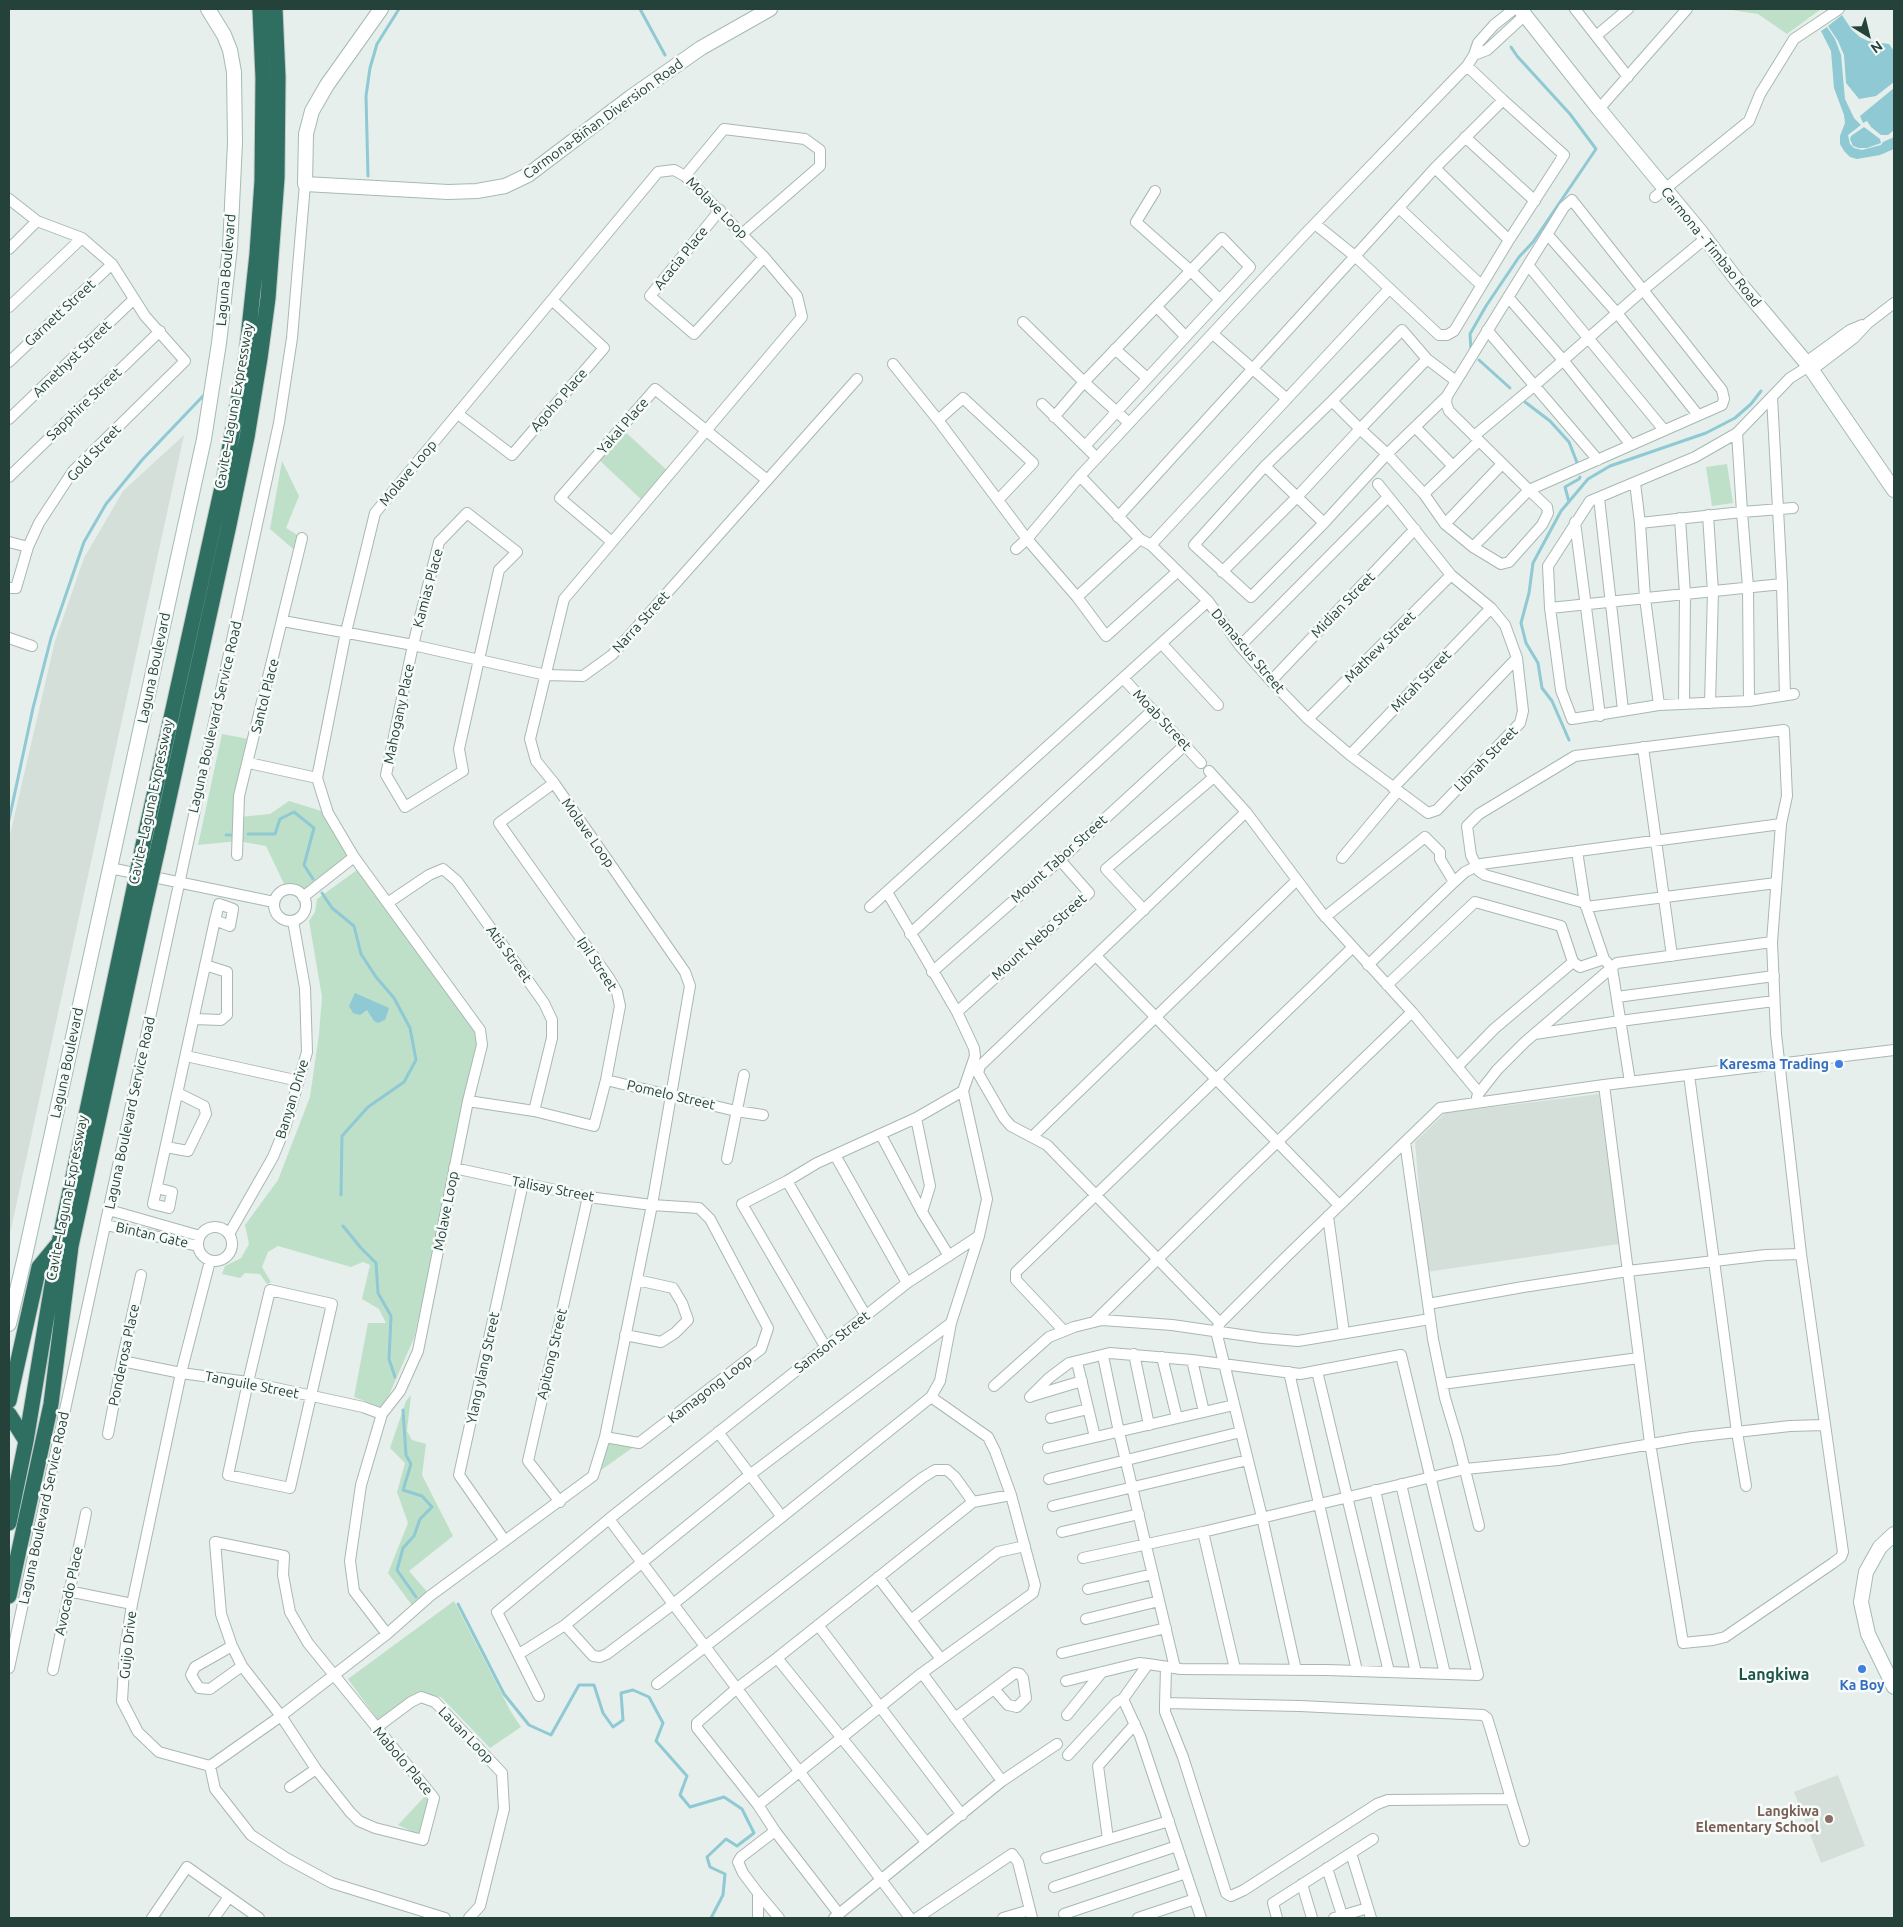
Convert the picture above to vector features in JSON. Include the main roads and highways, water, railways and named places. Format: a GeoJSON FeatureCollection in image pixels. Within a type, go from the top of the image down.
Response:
{"type":"FeatureCollection","features":[{"type":"Feature","properties":{"kind":"highway","name":"Cavite–Laguna Expressway"},"geometry":{"type":"LineString","coordinates":[[9,1596],[50,1404],[71,1246],[224,478],[246,357],[257,254],[262,182],[263,78],[260,9]]}},
{"type":"Feature","properties":{"kind":"highway","name":"Cavite–Laguna Expressway"},"geometry":{"type":"LineString","coordinates":[[150,846],[242,463],[260,358],[268,298],[277,178],[278,76],[275,9]]}},
{"type":"Feature","properties":{"kind":"highway","name":"Cavite–Laguna Expressway"},"geometry":{"type":"LineString","coordinates":[[9,1524],[26,1442],[59,1243],[139,900]]}},
{"type":"Feature","properties":{"kind":"highway"},"geometry":{"type":"LineString","coordinates":[[9,1401],[39,1267],[59,1243]]}},
{"type":"Feature","properties":{"kind":"highway"},"geometry":{"type":"LineString","coordinates":[[9,1414],[26,1442]]}},
{"type":"Feature","properties":{"kind":"main road","name":"Laguna Boulevard"},"geometry":{"type":"LineString","coordinates":[[9,1324],[204,438],[219,343],[230,247],[235,143],[234,72],[230,50],[224,35],[208,9]]}},
{"type":"Feature","properties":{"kind":"main road","name":"Carmona-Biñan Diversion Road"},"geometry":{"type":"LineString","coordinates":[[381,9],[327,85],[312,111],[306,134],[305,184],[448,192],[477,191],[511,184],[538,168],[684,59],[722,34],[770,9]]}},
{"type":"Feature","properties":{"kind":"main road","name":"Carmona - Timbao Road"},"geometry":{"type":"LineString","coordinates":[[1521,11],[1599,109],[1660,193],[1706,238],[1736,279],[1809,366],[1892,485]]}},
{"type":"Feature","properties":{"kind":"main road"},"geometry":{"type":"LineString","coordinates":[[1894,1534],[1880,1547],[1866,1572],[1861,1602],[1868,1634],[1894,1686]]}},
{"type":"Feature","properties":{"kind":"water"},"geometry":{"type":"Polygon","coordinates":[[[1842,15],[1852,30],[1860,37],[1868,41],[1889,44],[1894,51],[1894,82],[1876,96],[1859,99],[1846,83],[1844,55],[1838,41],[1828,26],[1842,15]]]}},
{"type":"Feature","properties":{"kind":"water"},"geometry":{"type":"Polygon","coordinates":[[[1827,27],[1835,39],[1841,55],[1845,99],[1854,118],[1861,125],[1848,135],[1850,144],[1854,148],[1862,150],[1881,145],[1883,142],[1894,137],[1894,149],[1880,155],[1857,159],[1850,157],[1840,144],[1840,136],[1845,123],[1834,88],[1831,51],[1821,31],[1827,27]]]}},
{"type":"Feature","properties":{"kind":"water"},"geometry":{"type":"Polygon","coordinates":[[[1894,88],[1894,130],[1888,135],[1881,135],[1867,121],[1863,123],[1860,116],[1894,88]]]}},
{"type":"Feature","properties":{"kind":"water"},"geometry":{"type":"Polygon","coordinates":[[[1864,127],[1880,139],[1881,143],[1867,148],[1853,146],[1850,139],[1851,136],[1864,127]]]}},
{"type":"Feature","properties":{"kind":"water"},"geometry":{"type":"Polygon","coordinates":[[[355,993],[389,1008],[385,1020],[378,1023],[374,1021],[367,1010],[360,1015],[353,1013],[349,1006],[355,993]]]}},
{"type":"Feature","properties":{"kind":"waterway"},"geometry":{"type":"LineString","coordinates":[[368,176],[366,96],[370,68],[377,44],[399,9]]}},
{"type":"Feature","properties":{"kind":"waterway"},"geometry":{"type":"LineString","coordinates":[[640,9],[665,55]]}},
{"type":"Feature","properties":{"kind":"waterway"},"geometry":{"type":"LineString","coordinates":[[1471,351],[1470,334],[1486,306],[1519,257],[1533,242],[1596,149],[1570,114],[1511,47]]}},
{"type":"Feature","properties":{"kind":"waterway"},"geometry":{"type":"LineString","coordinates":[[1479,360],[1510,388]]}},
{"type":"Feature","properties":{"kind":"waterway"},"geometry":{"type":"LineString","coordinates":[[1569,740],[1552,701],[1542,688],[1538,663],[1526,643],[1521,623],[1529,593],[1533,563],[1561,511],[1588,479],[1610,466],[1706,433],[1735,418],[1751,404],[1761,391]]}},
{"type":"Feature","properties":{"kind":"waterway"},"geometry":{"type":"LineString","coordinates":[[9,820],[33,708],[51,638],[84,542],[106,504],[142,460],[203,396]]}},
{"type":"Feature","properties":{"kind":"waterway"},"geometry":{"type":"LineString","coordinates":[[1525,402],[1550,421],[1569,442],[1578,465]]}},
{"type":"Feature","properties":{"kind":"waterway"},"geometry":{"type":"LineString","coordinates":[[1569,502],[1565,487],[1580,477]]}},
{"type":"Feature","properties":{"kind":"waterway"},"geometry":{"type":"LineString","coordinates":[[248,834],[275,834],[280,819],[294,812],[314,828],[304,865],[313,879]]}},
{"type":"Feature","properties":{"kind":"waterway"},"geometry":{"type":"LineString","coordinates":[[226,835],[232,835]]}},
{"type":"Feature","properties":{"kind":"waterway"},"geometry":{"type":"LineString","coordinates":[[322,893],[332,908],[354,926],[361,954],[376,977],[394,998],[410,1028],[416,1060],[404,1082],[368,1107],[342,1136],[341,1195]]}},
{"type":"Feature","properties":{"kind":"waterway"},"geometry":{"type":"LineString","coordinates":[[343,1226],[376,1263],[378,1293],[391,1316],[389,1359],[395,1377]]}},
{"type":"Feature","properties":{"kind":"waterway"},"geometry":{"type":"LineString","coordinates":[[403,1410],[406,1455],[411,1464],[403,1490],[422,1496],[432,1507],[420,1519],[414,1536],[403,1548],[397,1570],[416,1597]]}},
{"type":"Feature","properties":{"kind":"waterway"},"geometry":{"type":"LineString","coordinates":[[458,1604],[504,1694],[529,1725],[551,1735],[579,1685],[594,1685],[603,1713],[613,1727],[623,1720],[621,1693],[633,1690],[649,1697],[663,1723],[656,1741],[687,1776],[680,1795],[690,1807],[724,1797],[742,1809],[754,1833],[737,1846],[726,1839],[707,1857],[710,1867],[725,1874],[723,1895],[711,1918]]}},
{"type":"Feature","properties":{"kind":"place","name":"Karesma Trading"},"geometry":{"type":"Point","coordinates":[1839,1064]}},
{"type":"Feature","properties":{"kind":"place","name":"Ka Boy"},"geometry":{"type":"Point","coordinates":[1862,1669]}},
{"type":"Feature","properties":{"kind":"place","name":"Langkiwa Elementary School"},"geometry":{"type":"Point","coordinates":[1829,1819]}},
{"type":"Feature","properties":{"kind":"district","name":"Langkiwa"},"geometry":{"type":"Point","coordinates":[1774,1675]}}]}
